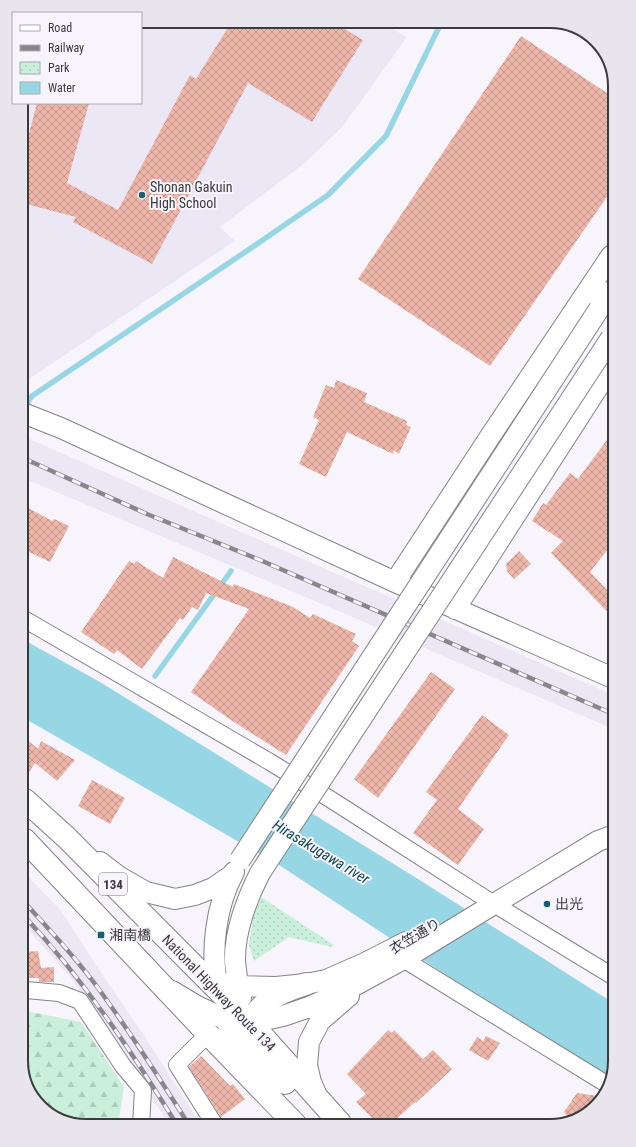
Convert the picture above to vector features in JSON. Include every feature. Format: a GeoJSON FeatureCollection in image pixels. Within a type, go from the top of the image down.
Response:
{"type":"FeatureCollection","features":[{"type":"Feature","properties":{"kind":"highway","name":"National Highway Route 134"},"geometry":{"type":"LineString","coordinates":[[28,803],[68,838],[218,983],[336,1119]]}},
{"type":"Feature","properties":{"kind":"highway","name":"134"},"geometry":{"type":"LineString","coordinates":[[28,843],[148,972],[289,1119]]}},
{"type":"Feature","properties":{"kind":"highway"},"geometry":{"type":"LineString","coordinates":[[306,984],[275,996],[260,1008],[251,1022],[250,1035],[255,1049],[317,1119]]}},
{"type":"Feature","properties":{"kind":"highway"},"geometry":{"type":"LineString","coordinates":[[227,1020],[232,1035],[244,1054],[303,1119]]}},
{"type":"Feature","properties":{"kind":"street"},"geometry":{"type":"LineString","coordinates":[[395,582],[608,260]]}},
{"type":"Feature","properties":{"kind":"street"},"geometry":{"type":"LineString","coordinates":[[227,1020],[214,962],[216,928],[225,889],[236,868],[608,296]]}},
{"type":"Feature","properties":{"kind":"street"},"geometry":{"type":"LineString","coordinates":[[218,983],[235,961],[237,935],[251,890],[260,873],[608,343]]}},
{"type":"Feature","properties":{"kind":"street"},"geometry":{"type":"LineString","coordinates":[[455,609],[608,373]]}},
{"type":"Feature","properties":{"kind":"street"},"geometry":{"type":"LineString","coordinates":[[28,415],[455,609],[608,676]]}},
{"type":"Feature","properties":{"kind":"street"},"geometry":{"type":"LineString","coordinates":[[418,547],[477,575]]}},
{"type":"Feature","properties":{"kind":"street"},"geometry":{"type":"LineString","coordinates":[[28,621],[270,762],[485,902],[608,974]]}},
{"type":"Feature","properties":{"kind":"street","name":"衣笠通り"},"geometry":{"type":"LineString","coordinates":[[148,972],[172,991],[197,1006],[227,1020],[251,1022],[283,1016],[339,994],[485,902],[589,831],[608,823]]}},
{"type":"Feature","properties":{"kind":"street","name":"衣笠通り"},"geometry":{"type":"LineString","coordinates":[[485,902],[598,841],[608,837]]}},
{"type":"Feature","properties":{"kind":"street"},"geometry":{"type":"LineString","coordinates":[[68,838],[118,876],[146,892],[175,899],[195,895],[213,888],[236,868]]}},
{"type":"Feature","properties":{"kind":"street"},"geometry":{"type":"LineString","coordinates":[[399,956],[604,1082]]}},
{"type":"Feature","properties":{"kind":"street","name":"衣笠通り"},"geometry":{"type":"LineString","coordinates":[[218,983],[276,987],[306,984],[326,980],[365,964],[399,956]]}},
{"type":"Feature","properties":{"kind":"street","name":"衣笠通り"},"geometry":{"type":"LineString","coordinates":[[317,1097],[310,1082],[307,1065],[309,1042],[320,1021],[346,998],[399,956]]}},
{"type":"Feature","properties":{"kind":"street"},"geometry":{"type":"LineString","coordinates":[[28,990],[58,993],[80,1001],[123,1066],[143,1090],[141,1119]]}},
{"type":"Feature","properties":{"kind":"street"},"geometry":{"type":"LineString","coordinates":[[208,1034],[177,1065],[212,1119]]}},
{"type":"Feature","properties":{"kind":"shaded area","name":"Shonan Gakuin High School"},"geometry":{"type":"Polygon","coordinates":[[[142,28],[391,28],[407,37],[343,126],[306,162],[220,227],[235,241],[28,380],[28,104],[142,104],[142,28]]]}},
{"type":"Feature","properties":{"kind":"shaded area"},"geometry":{"type":"Polygon","coordinates":[[[28,438],[608,693],[608,727],[28,480],[28,438]]]}},
{"type":"Feature","properties":{"kind":"shaded area"},"geometry":{"type":"Polygon","coordinates":[[[28,876],[62,912],[105,979],[144,1035],[197,1119],[166,1119],[71,978],[28,929],[28,876]]]}},
{"type":"Feature","properties":{"kind":"green space"},"geometry":{"type":"Polygon","coordinates":[[[261,897],[334,945],[332,947],[289,937],[254,961],[249,945],[253,918],[261,897]]]}},
{"type":"Feature","properties":{"kind":"green space"},"geometry":{"type":"Polygon","coordinates":[[[28,1011],[81,1022],[124,1087],[119,1119],[75,1118],[60,1113],[48,1105],[42,1099],[32,1083],[29,1072],[28,1011]]]}},
{"type":"Feature","properties":{"kind":"water","name":"Hirasakugawa river"},"geometry":{"type":"Polygon","coordinates":[[[28,642],[100,682],[418,879],[608,1000],[608,1069],[606,1076],[513,1019],[279,865],[28,720],[28,642]]]}},
{"type":"Feature","properties":{"kind":"building"},"geometry":{"type":"Polygon","coordinates":[[[228,28],[343,28],[363,40],[312,122],[248,83],[152,264],[73,222],[76,217],[28,205],[28,138],[37,104],[89,104],[67,183],[118,210],[190,75],[196,79],[228,28]]]}},
{"type":"Feature","properties":{"kind":"building"},"geometry":{"type":"Polygon","coordinates":[[[521,36],[608,94],[608,195],[490,366],[358,279],[521,36]]]}},
{"type":"Feature","properties":{"kind":"building"},"geometry":{"type":"Polygon","coordinates":[[[336,380],[367,393],[364,402],[407,421],[406,425],[411,427],[399,454],[394,450],[393,454],[347,432],[326,477],[299,464],[319,420],[313,417],[326,385],[334,388],[336,380]]]}},
{"type":"Feature","properties":{"kind":"building"},"geometry":{"type":"Polygon","coordinates":[[[608,438],[608,549],[590,572],[608,591],[608,613],[551,553],[563,541],[532,521],[543,503],[546,505],[570,473],[578,479],[608,438]]]}},
{"type":"Feature","properties":{"kind":"building"},"geometry":{"type":"Polygon","coordinates":[[[28,508],[52,521],[54,519],[69,526],[50,562],[28,551],[28,508]]]}},
{"type":"Feature","properties":{"kind":"building"},"geometry":{"type":"Polygon","coordinates":[[[519,551],[531,564],[514,579],[507,571],[506,564],[519,551]]]}},
{"type":"Feature","properties":{"kind":"building"},"geometry":{"type":"Polygon","coordinates":[[[173,557],[233,587],[234,584],[293,607],[310,618],[313,614],[356,634],[352,641],[359,646],[286,755],[231,720],[191,692],[249,609],[206,593],[198,610],[192,607],[183,620],[180,618],[142,669],[117,650],[114,654],[81,632],[129,561],[134,564],[136,561],[163,578],[173,557]]]}},
{"type":"Feature","properties":{"kind":"building"},"geometry":{"type":"Polygon","coordinates":[[[431,672],[455,689],[378,798],[354,779],[431,672]]]}},
{"type":"Feature","properties":{"kind":"building"},"geometry":{"type":"Polygon","coordinates":[[[482,715],[509,735],[458,809],[484,829],[458,865],[413,833],[437,800],[426,792],[482,715]]]}},
{"type":"Feature","properties":{"kind":"building"},"geometry":{"type":"Polygon","coordinates":[[[28,740],[38,749],[41,741],[75,760],[57,781],[35,763],[28,774],[28,740]]]}},
{"type":"Feature","properties":{"kind":"building"},"geometry":{"type":"Polygon","coordinates":[[[92,780],[125,798],[110,824],[78,806],[92,780]]]}},
{"type":"Feature","properties":{"kind":"building"},"geometry":{"type":"Polygon","coordinates":[[[38,951],[41,968],[54,967],[54,982],[39,982],[39,978],[28,978],[28,952],[38,951]]]}},
{"type":"Feature","properties":{"kind":"building"},"geometry":{"type":"Polygon","coordinates":[[[388,1030],[392,1033],[394,1030],[423,1059],[433,1050],[452,1069],[416,1103],[415,1102],[396,1119],[373,1119],[356,1102],[366,1094],[347,1074],[388,1030]]]}},
{"type":"Feature","properties":{"kind":"building"},"geometry":{"type":"Polygon","coordinates":[[[486,1036],[500,1043],[488,1061],[469,1050],[477,1037],[483,1041],[486,1036]]]}},
{"type":"Feature","properties":{"kind":"building"},"geometry":{"type":"Polygon","coordinates":[[[201,1056],[230,1086],[233,1084],[245,1099],[221,1117],[189,1067],[201,1056]]]}},
{"type":"Feature","properties":{"kind":"building"},"geometry":{"type":"Polygon","coordinates":[[[577,1093],[596,1096],[585,1107],[572,1115],[568,1116],[564,1112],[577,1093]]]}},
{"type":"Feature","properties":{"kind":"waterway"},"geometry":{"type":"LineString","coordinates":[[28,402],[32,396],[328,195],[386,136],[439,28]]}},
{"type":"Feature","properties":{"kind":"waterway"},"geometry":{"type":"LineString","coordinates":[[155,676],[231,571]]}},
{"type":"Feature","properties":{"kind":"railway"},"geometry":{"type":"LineString","coordinates":[[28,460],[147,514],[260,560],[608,712]]}},
{"type":"Feature","properties":{"kind":"railway"},"geometry":{"type":"LineString","coordinates":[[28,906],[90,977],[156,1073],[185,1119]]}},
{"type":"Feature","properties":{"kind":"railway"},"geometry":{"type":"LineString","coordinates":[[28,920],[47,941],[106,1017],[173,1119]]}},
{"type":"Feature","properties":{"kind":"place","name":"Shonan Gakuin High School"},"geometry":{"type":"Point","coordinates":[142,195]}},
{"type":"Feature","properties":{"kind":"place","name":"出光"},"geometry":{"type":"Point","coordinates":[547,904]}},
{"type":"Feature","properties":{"kind":"place","name":"湘南橋"},"geometry":{"type":"Point","coordinates":[101,935]}}]}
